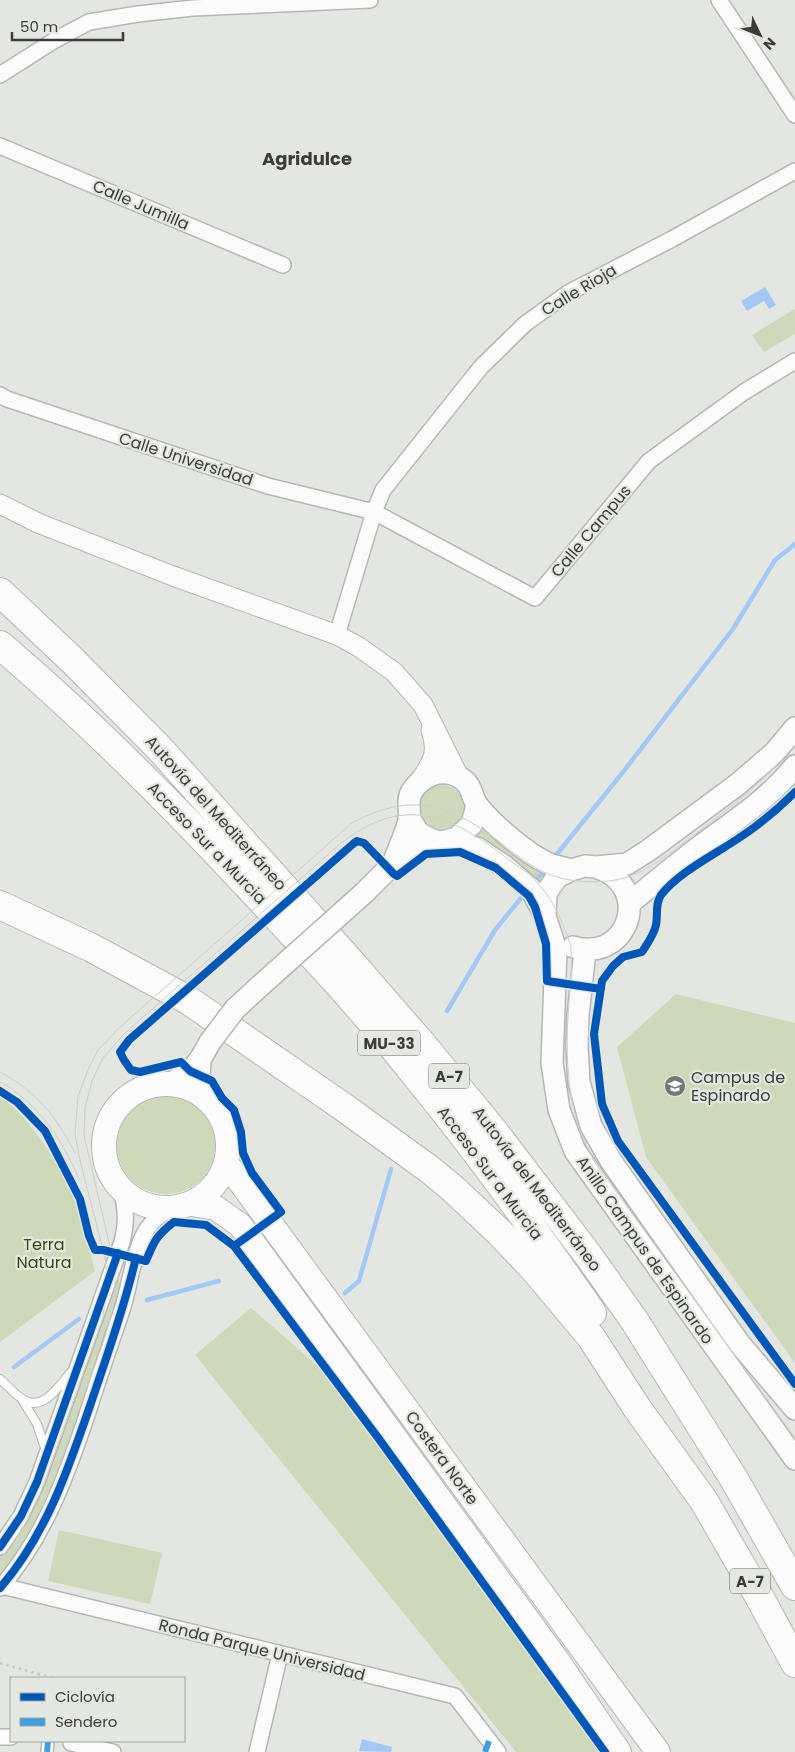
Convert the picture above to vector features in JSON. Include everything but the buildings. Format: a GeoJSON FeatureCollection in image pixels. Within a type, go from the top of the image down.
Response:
{"type":"FeatureCollection","features":[{"type":"Feature","properties":{"kind":"highway","name":"Autovía del Mediterráneo"},"geometry":{"type":"LineString","coordinates":[[0,592],[72,660],[161,750],[380,994],[496,1134],[588,1254],[634,1320],[734,1479],[795,1586]]}},
{"type":"Feature","properties":{"kind":"highway"},"geometry":{"type":"LineString","coordinates":[[0,597],[31,622]]}},
{"type":"Feature","properties":{"kind":"highway","name":"Acceso Sur a Murcia"},"geometry":{"type":"LineString","coordinates":[[0,645],[105,740],[168,801],[332,977],[418,1077],[533,1229],[610,1339],[704,1501]]}},
{"type":"Feature","properties":{"kind":"highway","name":"A-7"},"geometry":{"type":"LineString","coordinates":[[0,905],[92,948],[188,1000],[430,1169],[499,1232],[535,1270],[591,1337],[637,1408],[704,1501],[795,1663]]}},
{"type":"Feature","properties":{"kind":"main road"},"geometry":{"type":"LineString","coordinates":[[393,864],[409,818],[408,804],[411,793],[422,780],[438,773],[447,773],[459,777],[472,788],[477,805],[496,826],[522,847],[551,865],[570,870],[585,866],[596,867],[626,864],[649,850],[738,784],[774,753],[795,728]]}},
{"type":"Feature","properties":{"kind":"main road"},"geometry":{"type":"LineString","coordinates":[[629,904],[665,873],[742,815],[776,786],[795,766]]}},
{"type":"Feature","properties":{"kind":"main road"},"geometry":{"type":"LineString","coordinates":[[170,1084],[190,1071],[200,1061],[210,1042],[235,1009],[364,893],[393,864],[437,841],[457,838],[472,824],[477,805]]}},
{"type":"Feature","properties":{"kind":"main road"},"geometry":{"type":"LineString","coordinates":[[409,818],[419,833],[437,841],[476,848],[504,866],[531,888],[547,923],[559,941],[585,951],[600,949],[613,942],[622,932],[628,919],[629,904],[625,890],[610,873],[596,867]]}},
{"type":"Feature","properties":{"kind":"main road","name":"Anillo Campus de Espinardo"},"geometry":{"type":"LineString","coordinates":[[570,870],[557,877],[546,893],[547,923],[556,950],[552,1063],[559,1110],[575,1151],[795,1459]]}},
{"type":"Feature","properties":{"kind":"main road","name":"Anillo Campus de Espinardo"},"geometry":{"type":"LineString","coordinates":[[585,951],[578,1015],[577,1046],[579,1082],[591,1126],[611,1162],[739,1343],[795,1409]]}},
{"type":"Feature","properties":{"kind":"main road"},"geometry":{"type":"LineString","coordinates":[[200,1061],[199,1076],[212,1103]]}},
{"type":"Feature","properties":{"kind":"main road","name":"Costera Norte"},"geometry":{"type":"LineString","coordinates":[[179,1207],[206,1194],[219,1181],[227,1164],[229,1148],[227,1131],[221,1116],[212,1103],[200,1093],[170,1084],[149,1086],[127,1098],[111,1117],[106,1129],[104,1155],[113,1179],[134,1200],[151,1207],[216,1208],[240,1225],[557,1660],[619,1752]]}},
{"type":"Feature","properties":{"kind":"main road","name":"Costera Norte"},"geometry":{"type":"LineString","coordinates":[[227,1164],[356,1343],[658,1752]]}},
{"type":"Feature","properties":{"kind":"street"},"geometry":{"type":"LineString","coordinates":[[0,75],[54,40],[89,22],[193,8],[370,0]]}},
{"type":"Feature","properties":{"kind":"street"},"geometry":{"type":"LineString","coordinates":[[720,0],[795,115]]}},
{"type":"Feature","properties":{"kind":"street","name":"Calle Jumilla"},"geometry":{"type":"LineString","coordinates":[[0,146],[282,264]]}},
{"type":"Feature","properties":{"kind":"street","name":"Calle Rioja"},"geometry":{"type":"LineString","coordinates":[[337,635],[374,512],[383,490],[481,367],[525,324],[568,293],[672,239],[795,171]]}},
{"type":"Feature","properties":{"kind":"street","name":"Calle Campus"},"geometry":{"type":"LineString","coordinates":[[374,512],[535,598],[649,461],[744,392],[795,361]]}},
{"type":"Feature","properties":{"kind":"street","name":"Calle Universidad"},"geometry":{"type":"LineString","coordinates":[[0,395],[7,399],[268,486],[374,512]]}},
{"type":"Feature","properties":{"kind":"street"},"geometry":{"type":"LineString","coordinates":[[0,504],[38,523],[155,569],[337,635],[359,647],[394,672],[423,705],[459,777]]}},
{"type":"Feature","properties":{"kind":"street"},"geometry":{"type":"LineString","coordinates":[[422,780],[431,764],[435,745],[423,705]]}},
{"type":"Feature","properties":{"kind":"street"},"geometry":{"type":"LineString","coordinates":[[0,1547],[21,1516],[29,1500],[122,1242],[126,1224],[126,1212],[121,1189]]}},
{"type":"Feature","properties":{"kind":"street"},"geometry":{"type":"LineString","coordinates":[[1,1587],[30,1548],[54,1503],[76,1446],[120,1316],[142,1240],[150,1225],[179,1207]]}},
{"type":"Feature","properties":{"kind":"street","name":"Ronda Parque Universidad"},"geometry":{"type":"LineString","coordinates":[[1,1587],[455,1696],[491,1748]]}},
{"type":"Feature","properties":{"kind":"street"},"geometry":{"type":"LineString","coordinates":[[257,1752],[280,1654]]}},
{"type":"Feature","properties":{"kind":"street"},"geometry":{"type":"LineString","coordinates":[[71,1744],[112,1752]]}},
{"type":"Feature","properties":{"kind":"lane"},"geometry":{"type":"LineString","coordinates":[[0,1379],[20,1397],[30,1403],[41,1402],[58,1389],[79,1363]]}},
{"type":"Feature","properties":{"kind":"lane"},"geometry":{"type":"LineString","coordinates":[[20,1397],[34,1419],[42,1436],[47,1454]]}},
{"type":"Feature","properties":{"kind":"path"},"geometry":{"type":"LineString","coordinates":[[0,1663],[49,1677]]}},
{"type":"Feature","properties":{"kind":"green space"},"geometry":{"type":"Polygon","coordinates":[[[795,309],[795,334],[764,352],[752,335],[795,309]]]}},
{"type":"Feature","properties":{"kind":"green space"},"geometry":{"type":"Polygon","coordinates":[[[446,785],[458,791],[463,798],[463,816],[458,823],[451,828],[438,829],[430,826],[423,819],[420,803],[423,795],[430,788],[446,785]]]}},
{"type":"Feature","properties":{"kind":"green space"},"geometry":{"type":"Polygon","coordinates":[[[483,823],[556,872],[540,893],[471,839],[483,823]]]}},
{"type":"Feature","properties":{"kind":"green space"},"geometry":{"type":"Polygon","coordinates":[[[676,994],[795,1023],[795,1363],[646,1157],[617,1047],[676,994]]]}},
{"type":"Feature","properties":{"kind":"green space"},"geometry":{"type":"Polygon","coordinates":[[[166,1096],[185,1100],[200,1111],[211,1126],[215,1145],[211,1164],[200,1179],[185,1190],[166,1194],[147,1190],[132,1179],[121,1164],[117,1145],[121,1126],[132,1111],[147,1100],[166,1096]]]}},
{"type":"Feature","properties":{"kind":"green space","name":"Terra Natura"},"geometry":{"type":"Polygon","coordinates":[[[0,1097],[12,1106],[34,1130],[62,1173],[82,1218],[95,1271],[0,1342],[0,1097]]]}},
{"type":"Feature","properties":{"kind":"green space"},"geometry":{"type":"Polygon","coordinates":[[[117,1267],[120,1285],[119,1306],[43,1518],[0,1580],[0,1553],[117,1267]]]}},
{"type":"Feature","properties":{"kind":"green space"},"geometry":{"type":"Polygon","coordinates":[[[251,1308],[319,1367],[603,1752],[516,1752],[195,1355],[251,1308]]]}},
{"type":"Feature","properties":{"kind":"green space"},"geometry":{"type":"Polygon","coordinates":[[[59,1530],[162,1553],[150,1604],[48,1581],[59,1530]]]}},
{"type":"Feature","properties":{"kind":"water"},"geometry":{"type":"Polygon","coordinates":[[[765,287],[776,305],[769,309],[764,301],[747,311],[741,301],[765,287]]]}},
{"type":"Feature","properties":{"kind":"water"},"geometry":{"type":"Polygon","coordinates":[[[362,1739],[392,1747],[391,1752],[359,1751],[362,1739]]]}},
{"type":"Feature","properties":{"kind":"waterway"},"geometry":{"type":"LineString","coordinates":[[553,859],[623,772],[733,629],[775,560],[795,544]]}},
{"type":"Feature","properties":{"kind":"waterway"},"geometry":{"type":"LineString","coordinates":[[534,882],[545,869]]}},
{"type":"Feature","properties":{"kind":"waterway"},"geometry":{"type":"LineString","coordinates":[[447,1011],[495,930],[526,892]]}},
{"type":"Feature","properties":{"kind":"waterway"},"geometry":{"type":"LineString","coordinates":[[345,1293],[359,1281],[391,1169]]}},
{"type":"Feature","properties":{"kind":"waterway"},"geometry":{"type":"LineString","coordinates":[[147,1300],[219,1281]]}},
{"type":"Feature","properties":{"kind":"waterway"},"geometry":{"type":"LineString","coordinates":[[14,1367],[79,1319]]}},
{"type":"Feature","properties":{"kind":"tram line"},"geometry":{"type":"LineString","coordinates":[[0,1560],[22,1530],[41,1491],[103,1317],[108,1284],[105,1257],[81,1165],[75,1134],[78,1097],[87,1072],[98,1050],[119,1028],[352,823],[374,813],[393,807],[430,806],[465,819],[529,864],[544,872],[560,878],[581,881],[602,882],[616,880],[648,868],[676,849],[747,793],[795,745]]}},
{"type":"Feature","properties":{"kind":"tram line"},"geometry":{"type":"LineString","coordinates":[[0,1573],[29,1531],[51,1486],[102,1345],[111,1313],[115,1281],[114,1264],[84,1135],[85,1108],[92,1081],[103,1058],[124,1034],[340,844],[362,829],[383,819],[404,815],[424,816],[443,820],[463,829],[527,873],[551,901],[564,927],[571,951],[567,1043],[568,1069],[574,1108],[582,1136],[593,1160],[795,1438]]}},
{"type":"Feature","properties":{"kind":"tram line"},"geometry":{"type":"LineString","coordinates":[[0,1072],[13,1079],[35,1096],[61,1128],[75,1153]]}},
{"type":"Feature","properties":{"kind":"tram line"},"geometry":{"type":"LineString","coordinates":[[0,1082],[26,1101],[48,1124],[65,1150],[79,1179]]}},
{"type":"Feature","properties":{"kind":"marked path"},"geometry":{"type":"LineString","coordinates":[[485,1752],[489,1741]]}},
{"type":"Feature","properties":{"kind":"marked path"},"geometry":{"type":"LineString","coordinates":[[47,1752],[48,1742]]}},
{"type":"Feature","properties":{"kind":"cycle path"},"geometry":{"type":"LineString","coordinates":[[795,792],[761,822],[687,871],[661,895],[658,902],[655,929],[642,952],[623,957],[613,966],[602,981],[594,1034],[602,1104],[618,1141],[795,1384]]}},
{"type":"Feature","properties":{"kind":"cycle path"},"geometry":{"type":"LineString","coordinates":[[0,1091],[17,1102],[45,1131],[80,1199],[89,1236],[95,1250],[103,1250],[146,1261],[157,1239],[174,1222],[206,1225],[234,1246],[281,1212],[252,1173],[243,1153],[241,1132],[234,1110],[222,1098],[212,1081],[190,1071],[181,1062],[140,1072],[131,1070],[120,1052],[129,1040],[357,841],[364,843],[397,876],[426,854],[460,852],[496,868],[529,896],[535,907],[546,944],[547,981],[601,989]]}},
{"type":"Feature","properties":{"kind":"cycle path"},"geometry":{"type":"LineString","coordinates":[[234,1246],[379,1439],[605,1752]]}},
{"type":"Feature","properties":{"kind":"cycle path"},"geometry":{"type":"LineString","coordinates":[[0,1547],[21,1516],[37,1482],[118,1253]]}},
{"type":"Feature","properties":{"kind":"cycle path"},"geometry":{"type":"LineString","coordinates":[[0,1588],[17,1567],[31,1545],[44,1522],[65,1475],[110,1347],[136,1258]]}},
{"type":"Feature","properties":{"kind":"place","name":"Campus de Espinardo"},"geometry":{"type":"Point","coordinates":[675,1086]}},
{"type":"Feature","properties":{"kind":"district","name":"Agridulce"},"geometry":{"type":"Point","coordinates":[307,158]}}]}
